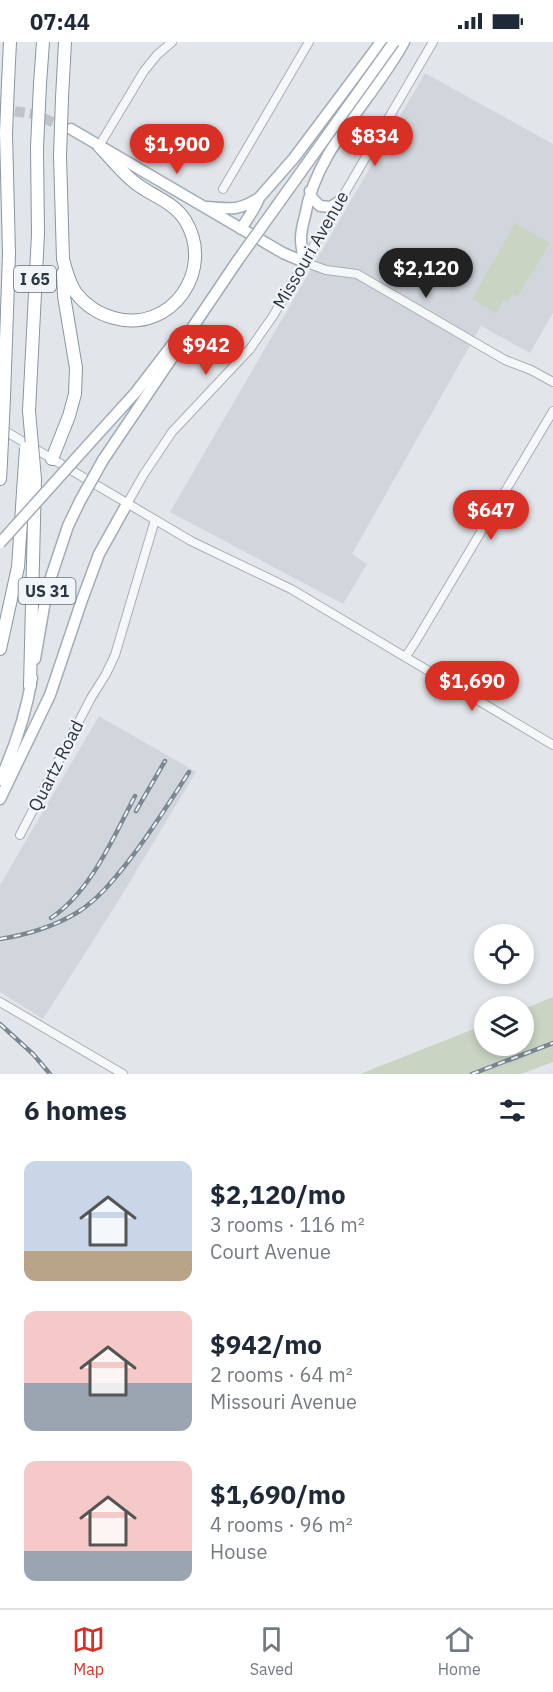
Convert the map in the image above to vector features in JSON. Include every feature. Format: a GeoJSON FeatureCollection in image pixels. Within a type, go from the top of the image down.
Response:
{"type":"FeatureCollection","features":[{"type":"Feature","properties":{"kind":"highway","name":"I 65"},"geometry":{"type":"LineString","coordinates":[[0,479],[9,254],[6,136],[10,42]]}},
{"type":"Feature","properties":{"kind":"highway","name":"I 65"},"geometry":{"type":"LineString","coordinates":[[0,649],[18,567],[30,478],[29,411],[38,234],[37,147],[43,42]]}},
{"type":"Feature","properties":{"kind":"highway"},"geometry":{"type":"LineString","coordinates":[[52,459],[75,394],[76,368],[64,297],[60,156],[65,42]]}},
{"type":"Feature","properties":{"kind":"highway"},"geometry":{"type":"LineString","coordinates":[[0,152],[6,136]]}},
{"type":"Feature","properties":{"kind":"highway"},"geometry":{"type":"LineString","coordinates":[[62,236],[63,259],[67,276],[74,289],[84,303],[107,316],[135,321],[162,313],[184,293],[191,281],[196,252],[193,237],[185,220],[170,204],[134,183],[99,146]]}},
{"type":"Feature","properties":{"kind":"highway"},"geometry":{"type":"LineString","coordinates":[[30,478],[30,686]]}},
{"type":"Feature","properties":{"kind":"main road"},"geometry":{"type":"LineString","coordinates":[[204,207],[238,208],[259,198],[307,142],[381,42]]}},
{"type":"Feature","properties":{"kind":"main road","name":"US 31"},"geometry":{"type":"LineString","coordinates":[[0,780],[14,750],[25,711],[47,589],[68,526],[80,501],[103,460],[238,260],[394,42]]}},
{"type":"Feature","properties":{"kind":"main road"},"geometry":{"type":"LineString","coordinates":[[304,262],[301,239],[310,190],[319,170],[385,74],[404,42]]}},
{"type":"Feature","properties":{"kind":"main road"},"geometry":{"type":"LineString","coordinates":[[71,129],[283,253],[304,262]]}},
{"type":"Feature","properties":{"kind":"main road"},"geometry":{"type":"LineString","coordinates":[[310,190],[314,201],[320,206],[331,207],[340,201]]}},
{"type":"Feature","properties":{"kind":"main road"},"geometry":{"type":"LineString","coordinates":[[241,229],[259,198]]}},
{"type":"Feature","properties":{"kind":"main road","name":"US 31"},"geometry":{"type":"LineString","coordinates":[[0,543],[136,392],[238,260]]}},
{"type":"Feature","properties":{"kind":"main road"},"geometry":{"type":"LineString","coordinates":[[0,799],[50,695],[99,554],[128,502]]}},
{"type":"Feature","properties":{"kind":"street"},"geometry":{"type":"LineString","coordinates":[[99,146],[144,71],[172,42]]}},
{"type":"Feature","properties":{"kind":"street"},"geometry":{"type":"LineString","coordinates":[[223,189],[308,42]]}},
{"type":"Feature","properties":{"kind":"street","name":"Missouri Avenue"},"geometry":{"type":"LineString","coordinates":[[128,502],[172,432],[250,349],[273,316],[433,42]]}},
{"type":"Feature","properties":{"kind":"street"},"geometry":{"type":"LineString","coordinates":[[304,262],[326,270],[357,274],[505,360],[553,382]]}},
{"type":"Feature","properties":{"kind":"street"},"geometry":{"type":"LineString","coordinates":[[406,657],[553,411]]}},
{"type":"Feature","properties":{"kind":"street"},"geometry":{"type":"LineString","coordinates":[[0,428],[207,550],[291,589],[553,745]]}},
{"type":"Feature","properties":{"kind":"street","name":"Quartz Road"},"geometry":{"type":"LineString","coordinates":[[20,834],[115,655],[155,520]]}},
{"type":"Feature","properties":{"kind":"street"},"geometry":{"type":"LineString","coordinates":[[0,1002],[123,1074]]}},
{"type":"Feature","properties":{"kind":"shaded area"},"geometry":{"type":"Polygon","coordinates":[[[425,73],[553,144],[553,313],[530,353],[481,326],[352,554],[367,564],[343,604],[170,512],[425,73]]]}},
{"type":"Feature","properties":{"kind":"shaded area"},"geometry":{"type":"Polygon","coordinates":[[[99,716],[196,772],[114,908],[43,1019],[0,992],[0,885],[99,716]]]}},
{"type":"Feature","properties":{"kind":"green space"},"geometry":{"type":"Polygon","coordinates":[[[515,223],[550,243],[518,296],[512,295],[507,302],[503,301],[496,313],[472,299],[515,223]]]}},
{"type":"Feature","properties":{"kind":"green space"},"geometry":{"type":"Polygon","coordinates":[[[553,997],[553,1062],[521,1074],[360,1074],[474,1029],[474,1056],[534,1056],[534,1005],[553,997]]]}},
{"type":"Feature","properties":{"kind":"tunnel"},"geometry":{"type":"LineString","coordinates":[[0,109],[33,114],[68,128]]}},
{"type":"Feature","properties":{"kind":"railway"},"geometry":{"type":"LineString","coordinates":[[136,811],[165,761]]}},
{"type":"Feature","properties":{"kind":"railway"},"geometry":{"type":"LineString","coordinates":[[0,939],[50,926],[92,902],[135,852],[189,772]]}},
{"type":"Feature","properties":{"kind":"railway"},"geometry":{"type":"LineString","coordinates":[[51,918],[65,907],[89,879],[100,863],[135,796]]}},
{"type":"Feature","properties":{"kind":"railway"},"geometry":{"type":"LineString","coordinates":[[0,1024],[33,1054],[50,1074]]}},
{"type":"Feature","properties":{"kind":"railway"},"geometry":{"type":"LineString","coordinates":[[472,1074],[553,1043]]}}]}
